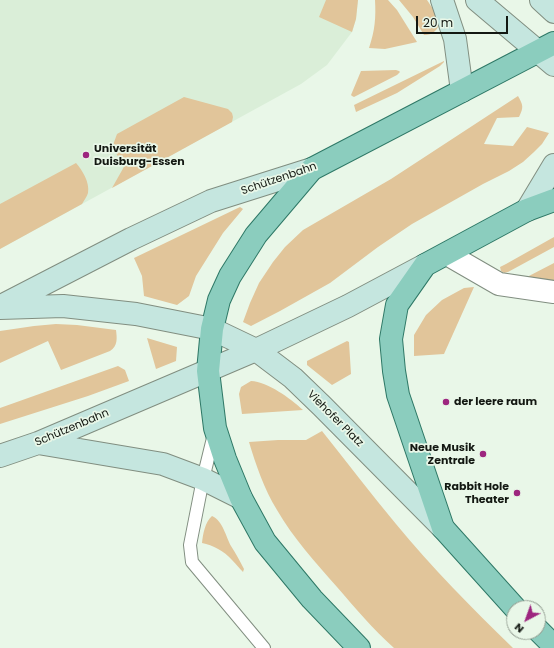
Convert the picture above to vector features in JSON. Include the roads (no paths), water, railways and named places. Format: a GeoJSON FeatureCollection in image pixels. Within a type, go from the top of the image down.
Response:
{"type":"FeatureCollection","features":[{"type":"Feature","properties":{"kind":"main road"},"geometry":{"type":"LineString","coordinates":[[442,0],[455,39],[462,91]]}},
{"type":"Feature","properties":{"kind":"main road"},"geometry":{"type":"LineString","coordinates":[[477,0],[549,53]]}},
{"type":"Feature","properties":{"kind":"main road"},"geometry":{"type":"LineString","coordinates":[[541,0],[554,12]]}},
{"type":"Feature","properties":{"kind":"main road","name":"Schützenbahn"},"geometry":{"type":"LineString","coordinates":[[0,307],[131,239],[211,201],[312,169],[462,91],[549,53]]}},
{"type":"Feature","properties":{"kind":"main road"},"geometry":{"type":"LineString","coordinates":[[527,210],[554,165]]}},
{"type":"Feature","properties":{"kind":"main road"},"geometry":{"type":"LineString","coordinates":[[312,169],[256,235],[230,276],[219,300],[212,329],[208,371],[215,428],[225,459],[241,498],[265,542],[312,599],[358,648]]}},
{"type":"Feature","properties":{"kind":"main road","name":"Schützenbahn"},"geometry":{"type":"LineString","coordinates":[[0,456],[38,443],[256,350],[348,306],[527,210],[554,200]]}},
{"type":"Feature","properties":{"kind":"main road","name":"Viehofer Platz"},"geometry":{"type":"LineString","coordinates":[[425,265],[398,305],[391,339],[398,395],[443,528]]}},
{"type":"Feature","properties":{"kind":"main road","name":"Viehofer Platz"},"geometry":{"type":"LineString","coordinates":[[0,307],[63,306],[136,314],[212,329],[256,350],[293,378],[327,411],[443,528],[508,600]]}},
{"type":"Feature","properties":{"kind":"main road"},"geometry":{"type":"LineString","coordinates":[[38,443],[163,464],[203,480],[241,498]]}},
{"type":"Feature","properties":{"kind":"main road"},"geometry":{"type":"LineString","coordinates":[[546,638],[554,646]]}},
{"type":"Feature","properties":{"kind":"street"},"geometry":{"type":"LineString","coordinates":[[447,254],[499,284],[554,292]]}},
{"type":"Feature","properties":{"kind":"lane"},"geometry":{"type":"LineString","coordinates":[[215,428],[190,545],[192,562],[264,648]]}},
{"type":"Feature","properties":{"kind":"place","name":"Universität Duisburg-Essen"},"geometry":{"type":"Point","coordinates":[86,155]}},
{"type":"Feature","properties":{"kind":"place","name":"der leere raum"},"geometry":{"type":"Point","coordinates":[446,402]}},
{"type":"Feature","properties":{"kind":"place","name":"Neue Musik Zentrale"},"geometry":{"type":"Point","coordinates":[483,454]}},
{"type":"Feature","properties":{"kind":"place","name":"Rabbit Hole Theater"},"geometry":{"type":"Point","coordinates":[517,493]}}]}
